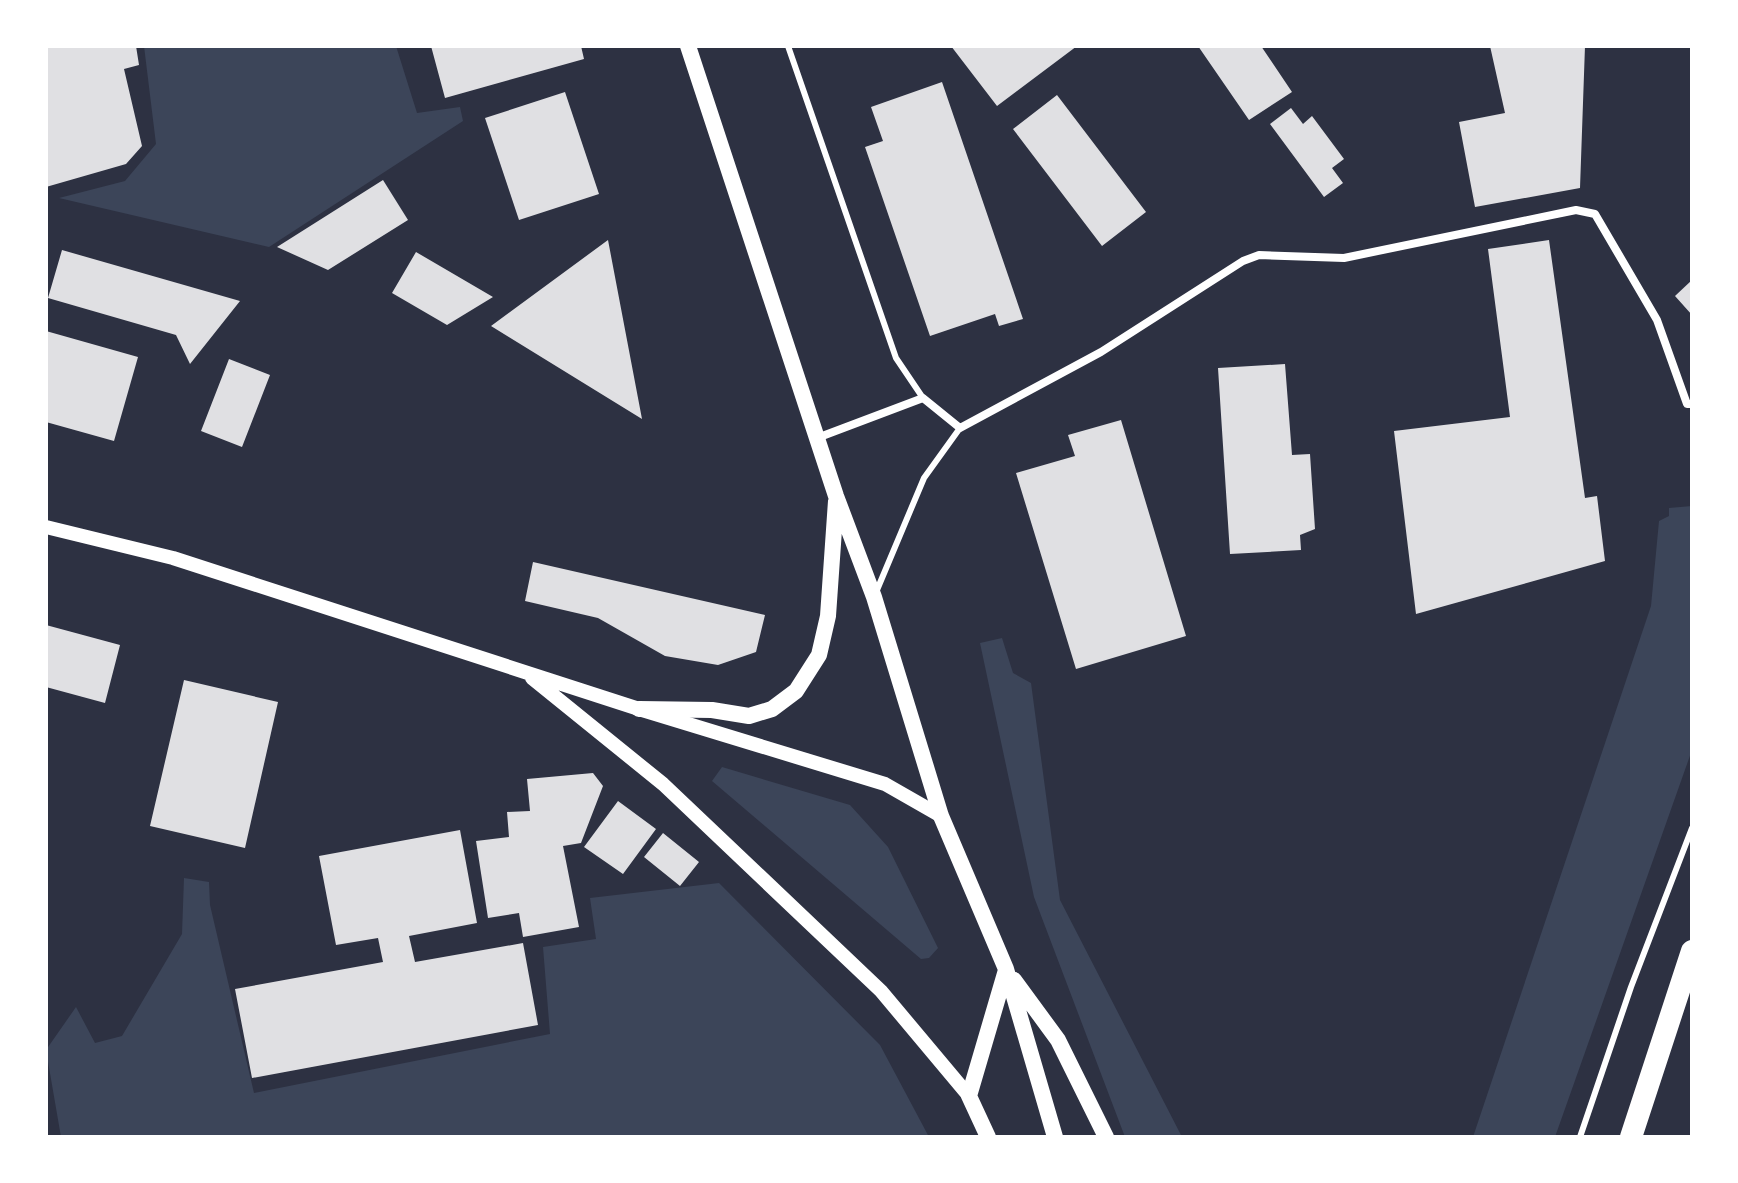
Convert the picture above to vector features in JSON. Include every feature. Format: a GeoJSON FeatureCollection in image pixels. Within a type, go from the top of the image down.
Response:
{"type":"FeatureCollection","features":[{"type":"Feature","properties":{"kind":"highway"},"geometry":{"type":"LineString","coordinates":[[1631,1137],[1692,951]]}},
{"type":"Feature","properties":{"kind":"main road"},"geometry":{"type":"LineString","coordinates":[[688,46],[836,496],[874,597],[941,816],[1006,969],[1055,1137]]}},
{"type":"Feature","properties":{"kind":"main road"},"geometry":{"type":"LineString","coordinates":[[639,709],[712,710],[749,716],[772,709],[796,691],[819,655],[828,616],[836,496]]}},
{"type":"Feature","properties":{"kind":"main road"},"geometry":{"type":"LineString","coordinates":[[988,1137],[969,1096],[1006,969]]}},
{"type":"Feature","properties":{"kind":"main road"},"geometry":{"type":"LineString","coordinates":[[1006,969],[1058,1040],[1106,1137]]}},
{"type":"Feature","properties":{"kind":"street"},"geometry":{"type":"LineString","coordinates":[[817,438],[923,398],[960,428],[1101,352],[1243,261],[1259,255],[1344,258],[1576,210],[1595,214],[1657,320],[1687,404],[1692,404]]}},
{"type":"Feature","properties":{"kind":"street"},"geometry":{"type":"LineString","coordinates":[[46,527],[173,558],[525,673],[885,784],[941,816]]}},
{"type":"Feature","properties":{"kind":"street"},"geometry":{"type":"LineString","coordinates":[[525,673],[663,784],[870,980],[969,1096]]}},
{"type":"Feature","properties":{"kind":"lane"},"geometry":{"type":"LineString","coordinates":[[788,46],[896,358],[923,398]]}},
{"type":"Feature","properties":{"kind":"lane"},"geometry":{"type":"LineString","coordinates":[[874,597],[924,478],[960,428]]}},
{"type":"Feature","properties":{"kind":"lane"},"geometry":{"type":"LineString","coordinates":[[1580,1137],[1631,987],[1692,828]]}},
{"type":"Feature","properties":{"kind":"shaded area"},"geometry":{"type":"Polygon","coordinates":[[[144,46],[396,46],[417,113],[460,107],[463,121],[269,247],[59,198],[125,181],[156,144],[144,46]]]}},
{"type":"Feature","properties":{"kind":"shaded area"},"geometry":{"type":"Polygon","coordinates":[[[1692,506],[1692,750],[1555,1137],[1473,1137],[1651,606],[1659,521],[1669,516],[1669,508],[1692,506]]]}},
{"type":"Feature","properties":{"kind":"shaded area"},"geometry":{"type":"Polygon","coordinates":[[[1002,638],[1013,673],[1031,683],[1060,900],[1182,1137],[1125,1137],[1034,897],[980,643],[1002,638]]]}},
{"type":"Feature","properties":{"kind":"shaded area"},"geometry":{"type":"Polygon","coordinates":[[[722,767],[850,805],[888,847],[938,948],[929,958],[921,959],[712,781],[722,767]]]}},
{"type":"Feature","properties":{"kind":"shaded area"},"geometry":{"type":"Polygon","coordinates":[[[184,878],[209,882],[210,905],[254,1093],[550,1034],[543,947],[596,939],[590,898],[719,883],[880,1045],[929,1137],[61,1137],[46,1050],[76,1007],[95,1043],[122,1036],[182,934],[184,878]]]}},
{"type":"Feature","properties":{"kind":"building"},"geometry":{"type":"Polygon","coordinates":[[[46,46],[136,46],[139,65],[124,69],[142,146],[126,164],[46,187],[46,46]]]}},
{"type":"Feature","properties":{"kind":"building"},"geometry":{"type":"Polygon","coordinates":[[[431,46],[581,46],[584,59],[445,98],[431,46]]]}},
{"type":"Feature","properties":{"kind":"building"},"geometry":{"type":"Polygon","coordinates":[[[951,46],[1077,46],[997,106],[951,46]]]}},
{"type":"Feature","properties":{"kind":"building"},"geometry":{"type":"Polygon","coordinates":[[[1198,46],[1261,46],[1292,92],[1249,120],[1198,46]]]}},
{"type":"Feature","properties":{"kind":"building"},"geometry":{"type":"Polygon","coordinates":[[[1490,46],[1585,46],[1580,188],[1475,207],[1459,122],[1505,113],[1490,46]]]}},
{"type":"Feature","properties":{"kind":"building"},"geometry":{"type":"Polygon","coordinates":[[[942,82],[1023,319],[999,326],[995,314],[930,336],[865,147],[883,141],[871,107],[942,82]]]}},
{"type":"Feature","properties":{"kind":"building"},"geometry":{"type":"Polygon","coordinates":[[[565,92],[599,194],[519,220],[485,118],[565,92]]]}},
{"type":"Feature","properties":{"kind":"building"},"geometry":{"type":"Polygon","coordinates":[[[1057,95],[1146,212],[1102,246],[1013,129],[1057,95]]]}},
{"type":"Feature","properties":{"kind":"building"},"geometry":{"type":"Polygon","coordinates":[[[1291,108],[1303,124],[1312,116],[1344,159],[1332,168],[1343,183],[1324,197],[1270,124],[1291,108]]]}},
{"type":"Feature","properties":{"kind":"building"},"geometry":{"type":"Polygon","coordinates":[[[383,180],[408,220],[328,270],[277,247],[383,180]]]}},
{"type":"Feature","properties":{"kind":"building"},"geometry":{"type":"Polygon","coordinates":[[[608,240],[642,419],[491,326],[608,240]]]}},
{"type":"Feature","properties":{"kind":"building"},"geometry":{"type":"Polygon","coordinates":[[[1549,240],[1585,498],[1597,496],[1605,561],[1416,614],[1394,431],[1510,417],[1488,249],[1549,240]]]}},
{"type":"Feature","properties":{"kind":"building"},"geometry":{"type":"Polygon","coordinates":[[[62,250],[240,301],[190,364],[176,335],[48,298],[62,250]]]}},
{"type":"Feature","properties":{"kind":"building"},"geometry":{"type":"Polygon","coordinates":[[[416,252],[493,297],[447,325],[392,293],[416,252]]]}},
{"type":"Feature","properties":{"kind":"building"},"geometry":{"type":"Polygon","coordinates":[[[1692,280],[1692,315],[1675,296],[1692,280]]]}},
{"type":"Feature","properties":{"kind":"building"},"geometry":{"type":"Polygon","coordinates":[[[46,331],[138,357],[114,441],[46,422],[46,331]]]}},
{"type":"Feature","properties":{"kind":"building"},"geometry":{"type":"Polygon","coordinates":[[[229,359],[270,375],[242,447],[201,431],[229,359]]]}},
{"type":"Feature","properties":{"kind":"building"},"geometry":{"type":"Polygon","coordinates":[[[1285,364],[1292,455],[1310,454],[1315,529],[1300,535],[1301,550],[1230,554],[1218,368],[1285,364]]]}},
{"type":"Feature","properties":{"kind":"building"},"geometry":{"type":"Polygon","coordinates":[[[1121,420],[1186,636],[1076,669],[1016,473],[1075,456],[1068,435],[1121,420]]]}},
{"type":"Feature","properties":{"kind":"building"},"geometry":{"type":"Polygon","coordinates":[[[533,562],[765,615],[756,652],[718,665],[665,656],[598,618],[525,601],[533,562]]]}},
{"type":"Feature","properties":{"kind":"building"},"geometry":{"type":"Polygon","coordinates":[[[46,625],[120,645],[105,703],[46,687],[46,625]]]}},
{"type":"Feature","properties":{"kind":"building"},"geometry":{"type":"Polygon","coordinates":[[[184,680],[278,702],[245,848],[150,826],[184,680]]]}},
{"type":"Feature","properties":{"kind":"building"},"geometry":{"type":"Polygon","coordinates":[[[593,773],[603,786],[581,843],[563,846],[579,927],[523,937],[519,913],[488,918],[476,841],[509,837],[507,812],[530,811],[527,779],[593,773]]]}},
{"type":"Feature","properties":{"kind":"building"},"geometry":{"type":"Polygon","coordinates":[[[618,801],[656,829],[623,874],[584,847],[618,801]]]}},
{"type":"Feature","properties":{"kind":"building"},"geometry":{"type":"Polygon","coordinates":[[[460,830],[477,923],[409,936],[415,962],[523,943],[538,1025],[252,1078],[235,989],[383,962],[378,938],[336,945],[319,856],[460,830]]]}},
{"type":"Feature","properties":{"kind":"building"},"geometry":{"type":"Polygon","coordinates":[[[663,833],[699,862],[680,886],[644,857],[663,833]]]}}]}
